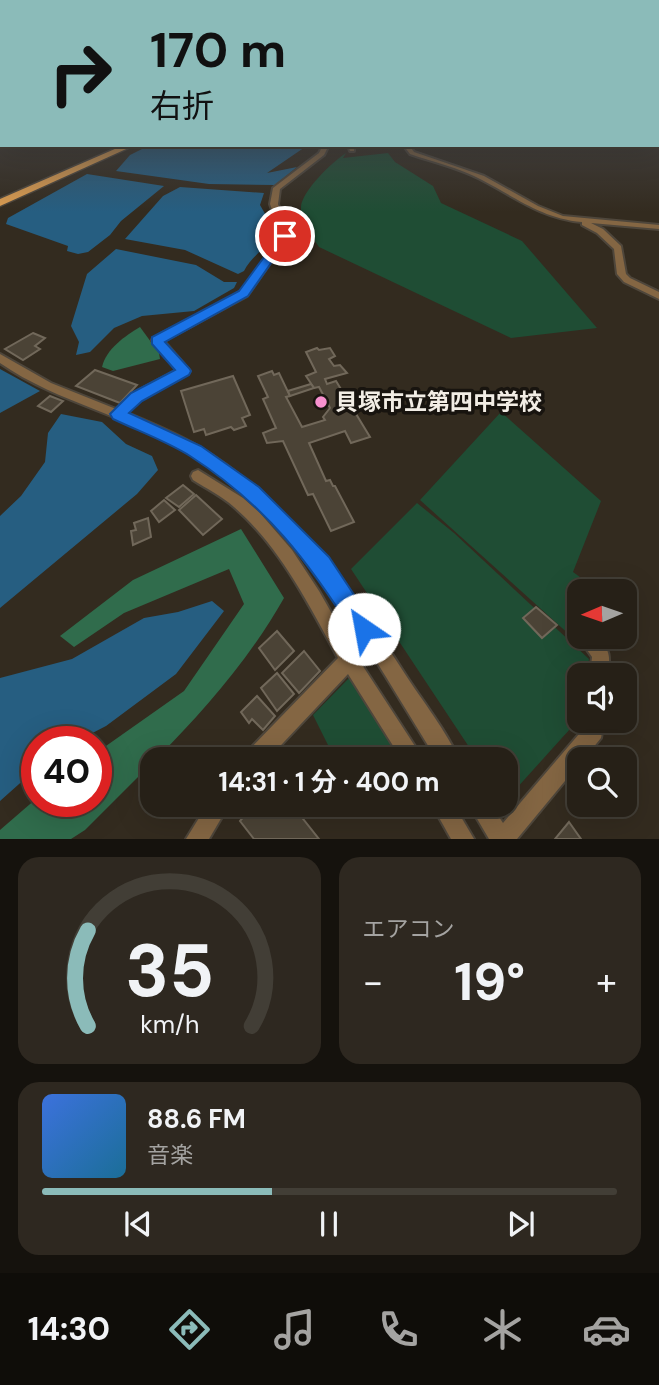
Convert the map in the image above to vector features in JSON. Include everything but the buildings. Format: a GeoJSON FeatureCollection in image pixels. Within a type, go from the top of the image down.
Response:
{"type":"FeatureCollection","features":[{"type":"Feature","properties":{"kind":"main road"},"geometry":{"type":"LineString","coordinates":[[0,203],[126,147]]}},
{"type":"Feature","properties":{"kind":"street"},"geometry":{"type":"LineString","coordinates":[[118,414],[136,397],[184,371],[157,341],[244,294],[285,236],[274,204],[278,188],[322,154],[325,147]]}},
{"type":"Feature","properties":{"kind":"street"},"geometry":{"type":"LineString","coordinates":[[408,147],[412,153],[492,182],[535,208],[578,220],[659,227]]}},
{"type":"Feature","properties":{"kind":"street"},"geometry":{"type":"LineString","coordinates":[[578,220],[600,231],[618,248],[622,274],[627,280],[659,296]]}},
{"type":"Feature","properties":{"kind":"street"},"geometry":{"type":"LineString","coordinates":[[0,358],[16,370],[50,387],[118,414],[195,451],[321,564],[441,747]]}},
{"type":"Feature","properties":{"kind":"street"},"geometry":{"type":"LineString","coordinates":[[198,476],[249,501],[303,581],[349,660],[406,747]]}},
{"type":"Feature","properties":{"kind":"street"},"geometry":{"type":"LineString","coordinates":[[265,747],[349,660]]}},
{"type":"Feature","properties":{"kind":"street"},"geometry":{"type":"LineString","coordinates":[[487,817],[502,839],[592,733]]}},
{"type":"Feature","properties":{"kind":"street"},"geometry":{"type":"LineString","coordinates":[[197,839],[211,817]]}},
{"type":"Feature","properties":{"kind":"street"},"geometry":{"type":"LineString","coordinates":[[449,817],[463,839]]}},
{"type":"Feature","properties":{"kind":"green space"},"geometry":{"type":"Polygon","coordinates":[[[346,153],[343,158],[388,153],[395,162],[433,186],[441,203],[522,241],[597,328],[511,338],[319,247],[302,218],[303,200],[319,177],[346,153]]]}},
{"type":"Feature","properties":{"kind":"green space"},"geometry":{"type":"Polygon","coordinates":[[[140,327],[159,353],[160,359],[113,371],[102,367],[112,349],[140,327]]]}},
{"type":"Feature","properties":{"kind":"green space"},"geometry":{"type":"Polygon","coordinates":[[[501,412],[601,501],[573,572],[583,579],[567,579],[567,632],[420,500],[501,412]]]}},
{"type":"Feature","properties":{"kind":"green space"},"geometry":{"type":"Polygon","coordinates":[[[417,503],[454,533],[567,638],[567,649],[578,649],[589,659],[588,663],[567,663],[567,732],[518,787],[518,747],[469,747],[351,569],[417,503]]]}},
{"type":"Feature","properties":{"kind":"green space"},"geometry":{"type":"Polygon","coordinates":[[[241,529],[284,598],[241,663],[167,747],[140,747],[140,775],[112,803],[112,742],[184,691],[244,604],[229,569],[124,613],[74,647],[60,636],[133,580],[241,529]]]}},
{"type":"Feature","properties":{"kind":"green space"},"geometry":{"type":"Polygon","coordinates":[[[351,676],[396,747],[329,747],[313,715],[351,676]]]}},
{"type":"Feature","properties":{"kind":"green space"},"geometry":{"type":"Polygon","coordinates":[[[21,812],[21,817],[98,817],[71,839],[0,839],[0,830],[21,812]]]}},
{"type":"Feature","properties":{"kind":"water"},"geometry":{"type":"Polygon","coordinates":[[[146,147],[305,147],[267,173],[297,167],[275,185],[209,184],[116,171],[130,155],[146,147]]]}},
{"type":"Feature","properties":{"kind":"water"},"geometry":{"type":"Polygon","coordinates":[[[87,174],[164,186],[88,252],[78,254],[67,251],[68,246],[6,224],[8,218],[87,174]]]}},
{"type":"Feature","properties":{"kind":"water"},"geometry":{"type":"Polygon","coordinates":[[[180,187],[264,193],[260,205],[275,231],[244,271],[238,274],[185,250],[125,239],[163,196],[180,187]]]}},
{"type":"Feature","properties":{"kind":"water"},"geometry":{"type":"Polygon","coordinates":[[[116,249],[196,265],[224,282],[237,282],[234,288],[194,311],[142,316],[114,328],[90,352],[76,355],[79,342],[71,326],[87,274],[116,249]]]}},
{"type":"Feature","properties":{"kind":"water"},"geometry":{"type":"Polygon","coordinates":[[[0,369],[40,391],[0,413],[0,369]]]}},
{"type":"Feature","properties":{"kind":"water"},"geometry":{"type":"Polygon","coordinates":[[[61,414],[102,422],[126,444],[152,456],[158,470],[137,494],[0,608],[0,516],[21,496],[45,462],[48,433],[61,414]]]}},
{"type":"Feature","properties":{"kind":"water"},"geometry":{"type":"Polygon","coordinates":[[[212,601],[224,611],[176,674],[106,726],[21,726],[21,782],[0,801],[0,678],[72,659],[144,618],[178,612],[212,601]]]}},
{"type":"Feature","properties":{"kind":"place","name":"貝塚市立第四中学校"},"geometry":{"type":"Point","coordinates":[321,402]}},
{"type":"Feature","properties":{"kind":"route"},"geometry":{"type":"LineString","coordinates":[[285,236],[244,294],[157,341],[184,371],[136,397],[118,414],[195,451],[253,493],[286,524],[321,564],[364,629]]}}]}
